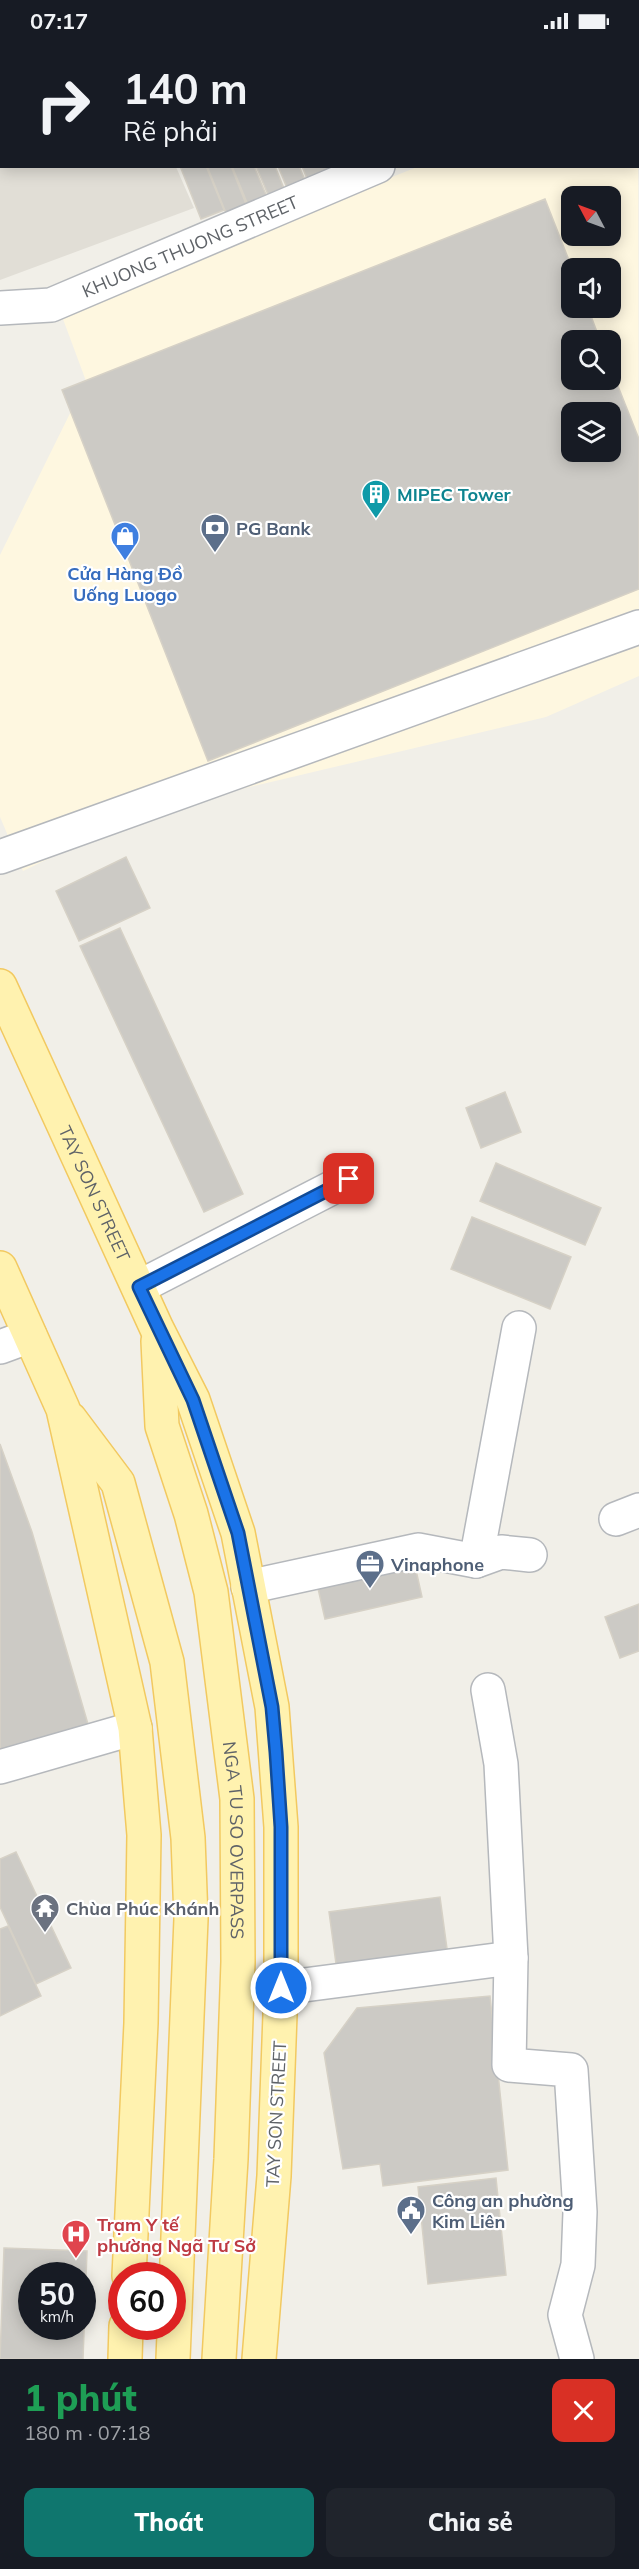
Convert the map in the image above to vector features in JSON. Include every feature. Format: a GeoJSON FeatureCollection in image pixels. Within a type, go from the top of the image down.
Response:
{"type":"FeatureCollection","features":[{"type":"Feature","properties":{"kind":"main road","name":"TAY SON STREET"},"geometry":{"type":"LineString","coordinates":[[0,986],[193,1400],[238,1533],[272,1707],[278,1775],[281,1988],[274,2176],[259,2359]]}},
{"type":"Feature","properties":{"kind":"main road"},"geometry":{"type":"LineString","coordinates":[[0,1268],[15,1341],[118,1483],[147,1597],[167,1662],[188,1838],[191,1920],[173,2359]]}},
{"type":"Feature","properties":{"kind":"main road","name":"NGA TU SO OVERPASS"},"geometry":{"type":"LineString","coordinates":[[158,1329],[162,1426],[191,1514],[211,1592],[237,1799],[240,1881],[231,2159],[219,2359]]}},
{"type":"Feature","properties":{"kind":"main road"},"geometry":{"type":"LineString","coordinates":[[63,1409],[135,1728],[144,1835],[141,2023],[130,2262]]}},
{"type":"Feature","properties":{"kind":"main road"},"geometry":{"type":"LineString","coordinates":[[124,2359],[125,2340]]}},
{"type":"Feature","properties":{"kind":"street","name":"KHUONG THUONG STREET"},"geometry":{"type":"LineString","coordinates":[[0,308],[51,305],[373,168]]}},
{"type":"Feature","properties":{"kind":"street"},"geometry":{"type":"LineString","coordinates":[[0,857],[639,627]]}},
{"type":"Feature","properties":{"kind":"street"},"geometry":{"type":"LineString","coordinates":[[139,1287],[349,1179]]}},
{"type":"Feature","properties":{"kind":"street"},"geometry":{"type":"LineString","coordinates":[[476,1560],[519,1328]]}},
{"type":"Feature","properties":{"kind":"street"},"geometry":{"type":"LineString","coordinates":[[248,1587],[418,1550],[476,1560],[501,1552],[530,1555]]}},
{"type":"Feature","properties":{"kind":"street"},"geometry":{"type":"LineString","coordinates":[[488,1690],[501,1764],[511,1958],[509,2065],[570,2070],[580,2212],[578,2265],[565,2315],[577,2359]]}},
{"type":"Feature","properties":{"kind":"street"},"geometry":{"type":"LineString","coordinates":[[0,1767],[135,1728]]}},
{"type":"Feature","properties":{"kind":"street"},"geometry":{"type":"LineString","coordinates":[[281,1988],[511,1958]]}},
{"type":"Feature","properties":{"kind":"shaded area"},"geometry":{"type":"Polygon","coordinates":[[[0,168],[176,168],[194,208],[0,280],[0,168]]]}},
{"type":"Feature","properties":{"kind":"shaded area"},"geometry":{"type":"Polygon","coordinates":[[[415,168],[638,168],[639,676],[546,717],[182,803],[123,823],[23,871],[0,817],[0,555],[86,381],[60,311],[415,168]]]}},
{"type":"Feature","properties":{"kind":"building"},"geometry":{"type":"Polygon","coordinates":[[[181,168],[207,168],[224,210],[201,219],[181,168]]]}},
{"type":"Feature","properties":{"kind":"building"},"geometry":{"type":"Polygon","coordinates":[[[208,168],[232,168],[246,204],[226,213],[208,168]]]}},
{"type":"Feature","properties":{"kind":"building"},"geometry":{"type":"Polygon","coordinates":[[[233,168],[255,168],[267,197],[248,205],[233,168]]]}},
{"type":"Feature","properties":{"kind":"building"},"geometry":{"type":"Polygon","coordinates":[[[257,168],[276,168],[285,191],[269,197],[257,168]]]}},
{"type":"Feature","properties":{"kind":"building"},"geometry":{"type":"Polygon","coordinates":[[[279,168],[300,168],[305,180],[287,188],[279,168]]]}},
{"type":"Feature","properties":{"kind":"building"},"geometry":{"type":"Polygon","coordinates":[[[303,168],[330,168],[330,169],[307,179],[303,168]]]}},
{"type":"Feature","properties":{"kind":"building","name":"MIPEC Tower"},"geometry":{"type":"Polygon","coordinates":[[[545,199],[561,240],[561,246],[563,246],[568,258],[561,258],[561,318],[592,318],[596,330],[561,330],[561,390],[620,390],[639,439],[639,589],[208,761],[62,390],[545,199]]]}},
{"type":"Feature","properties":{"kind":"building"},"geometry":{"type":"Polygon","coordinates":[[[126,857],[150,908],[79,941],[56,891],[126,857]]]}},
{"type":"Feature","properties":{"kind":"building"},"geometry":{"type":"Polygon","coordinates":[[[120,928],[243,1194],[204,1212],[80,946],[120,928]]]}},
{"type":"Feature","properties":{"kind":"building"},"geometry":{"type":"Polygon","coordinates":[[[505,1092],[521,1132],[481,1148],[466,1108],[505,1092]]]}},
{"type":"Feature","properties":{"kind":"building"},"geometry":{"type":"Polygon","coordinates":[[[496,1163],[601,1208],[585,1245],[480,1201],[496,1163]]]}},
{"type":"Feature","properties":{"kind":"building"},"geometry":{"type":"Polygon","coordinates":[[[472,1217],[571,1257],[550,1309],[451,1269],[472,1217]]]}},
{"type":"Feature","properties":{"kind":"building"},"geometry":{"type":"Polygon","coordinates":[[[0,1444],[32,1532],[90,1731],[0,1751],[0,1444]]]}},
{"type":"Feature","properties":{"kind":"building","name":"Vinaphone"},"geometry":{"type":"Polygon","coordinates":[[[414,1561],[422,1597],[325,1619],[317,1584],[414,1561]]]}},
{"type":"Feature","properties":{"kind":"building"},"geometry":{"type":"Polygon","coordinates":[[[639,1604],[639,1651],[620,1658],[605,1617],[639,1604]]]}},
{"type":"Feature","properties":{"kind":"building"},"geometry":{"type":"Polygon","coordinates":[[[16,1852],[71,1968],[36,1984],[0,1907],[0,1859],[16,1852]]]}},
{"type":"Feature","properties":{"kind":"building"},"geometry":{"type":"Polygon","coordinates":[[[440,1897],[448,1956],[337,1971],[329,1912],[440,1897]]]}},
{"type":"Feature","properties":{"kind":"building"},"geometry":{"type":"Polygon","coordinates":[[[8,1926],[41,1996],[0,2016],[0,1929],[8,1926]]]}},
{"type":"Feature","properties":{"kind":"building"},"geometry":{"type":"Polygon","coordinates":[[[490,1996],[508,2170],[383,2186],[380,2164],[343,2169],[324,2053],[357,2008],[490,1996]]]}},
{"type":"Feature","properties":{"kind":"building"},"geometry":{"type":"Polygon","coordinates":[[[496,2178],[506,2275],[428,2284],[418,2187],[496,2178]]]}},
{"type":"Feature","properties":{"kind":"building"},"geometry":{"type":"Polygon","coordinates":[[[4,2248],[87,2251],[87,2262],[18,2262],[18,2340],[84,2340],[83,2359],[0,2359],[4,2248]]]}},
{"type":"Feature","properties":{"kind":"place","name":"MIPEC Tower"},"geometry":{"type":"Point","coordinates":[376,520]}},
{"type":"Feature","properties":{"kind":"place","name":"PG Bank"},"geometry":{"type":"Point","coordinates":[215,554]}},
{"type":"Feature","properties":{"kind":"place","name":"Cửa Hàng Đồ Uống Luogo"},"geometry":{"type":"Point","coordinates":[125,562]}},
{"type":"Feature","properties":{"kind":"place","name":"Vinaphone"},"geometry":{"type":"Point","coordinates":[370,1590]}},
{"type":"Feature","properties":{"kind":"place","name":"Chùa Phúc Khánh"},"geometry":{"type":"Point","coordinates":[45,1934]}},
{"type":"Feature","properties":{"kind":"place","name":"Công an phường Kim Liên"},"geometry":{"type":"Point","coordinates":[411,2236]}},
{"type":"Feature","properties":{"kind":"place","name":"Trạm Y tế phường Ngã Tư Sở"},"geometry":{"type":"Point","coordinates":[76,2260]}},
{"type":"Feature","properties":{"kind":"route"},"geometry":{"type":"LineString","coordinates":[[281,1988],[281,1827],[272,1707],[238,1533],[193,1400],[139,1287],[349,1179]]}}]}
